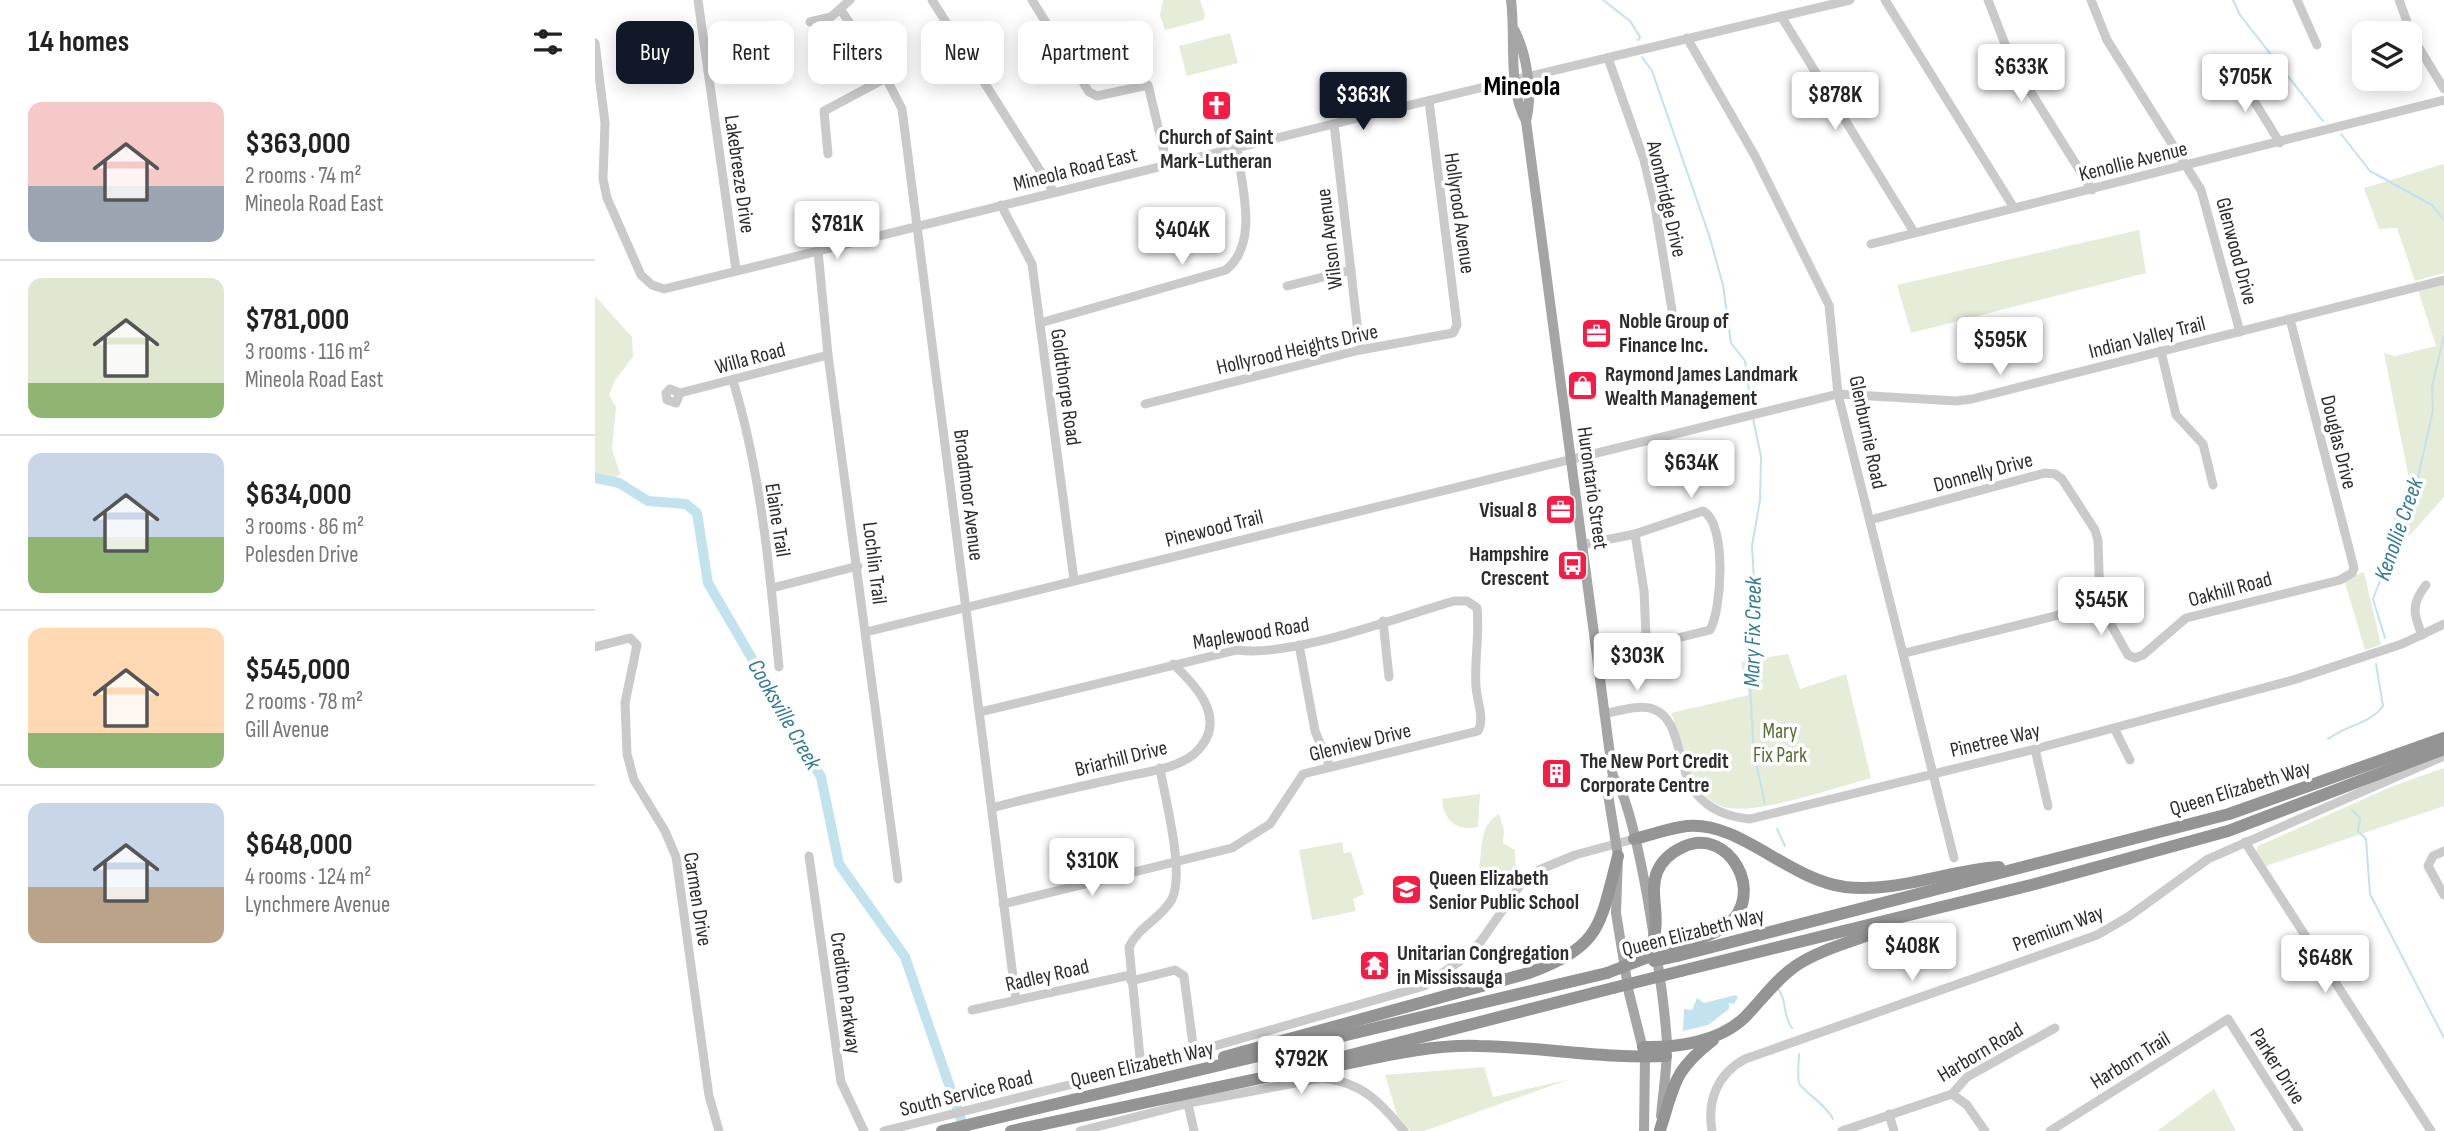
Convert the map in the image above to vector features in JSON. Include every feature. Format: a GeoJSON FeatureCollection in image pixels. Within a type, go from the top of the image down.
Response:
{"type":"FeatureCollection","features":[{"type":"Feature","properties":{"kind":"highway","name":"Queen Elizabeth Way"},"geometry":{"type":"LineString","coordinates":[[944,1126],[975,1123],[1607,973],[1677,951],[2229,814],[2444,738]]}},
{"type":"Feature","properties":{"kind":"highway","name":"Queen Elizabeth Way"},"geometry":{"type":"LineString","coordinates":[[1011,1131],[1261,1078],[2035,884],[2228,831],[2444,750]]}},
{"type":"Feature","properties":{"kind":"highway"},"geometry":{"type":"LineString","coordinates":[[1635,839],[1688,826],[1714,828],[1737,836],[1792,870],[1845,887],[1895,886],[1985,868],[2024,866]]}},
{"type":"Feature","properties":{"kind":"highway"},"geometry":{"type":"LineString","coordinates":[[1654,937],[1657,925],[1655,885],[1662,864],[1671,852],[1689,844],[1716,846],[1730,855],[1740,868],[1744,882],[1741,905],[1728,925],[1677,951]]}},
{"type":"Feature","properties":{"kind":"highway"},"geometry":{"type":"LineString","coordinates":[[1163,1078],[1216,1059],[1529,973],[1567,959],[1586,944],[1597,927],[1617,849]]}},
{"type":"Feature","properties":{"kind":"highway"},"geometry":{"type":"LineString","coordinates":[[1660,1131],[1682,1068],[1688,1059],[1741,1021],[1794,967],[1820,951],[1885,928],[1914,913]]}},
{"type":"Feature","properties":{"kind":"highway"},"geometry":{"type":"LineString","coordinates":[[1261,1078],[1398,1054],[1476,1045],[1667,1052],[1726,1030]]}},
{"type":"Feature","properties":{"kind":"main road","name":"Hurontario Street"},"geometry":{"type":"LineString","coordinates":[[1511,0],[1515,31],[1522,46],[1521,78],[1529,109],[1526,121],[1613,777],[1607,788],[1617,849],[1616,913],[1644,1052],[1644,1131]]}},
{"type":"Feature","properties":{"kind":"main road","name":"Hurontario Street"},"geometry":{"type":"LineString","coordinates":[[1613,777],[1622,785],[1654,937],[1667,1052],[1660,1131]]}},
{"type":"Feature","properties":{"kind":"street","name":"Lakebreeze Drive"},"geometry":{"type":"LineString","coordinates":[[698,0],[736,270]]}},
{"type":"Feature","properties":{"kind":"street"},"geometry":{"type":"LineString","coordinates":[[814,21],[831,17],[850,0]]}},
{"type":"Feature","properties":{"kind":"street"},"geometry":{"type":"LineString","coordinates":[[932,0],[1053,191]]}},
{"type":"Feature","properties":{"kind":"street"},"geometry":{"type":"LineString","coordinates":[[1032,0],[1089,92],[1097,96],[1148,85],[1167,164]]}},
{"type":"Feature","properties":{"kind":"street","name":"Mineola Road East"},"geometry":{"type":"LineString","coordinates":[[598,88],[605,188],[644,279],[664,289],[1053,191],[1850,0]]}},
{"type":"Feature","properties":{"kind":"street"},"geometry":{"type":"LineString","coordinates":[[1885,0],[2014,208]]}},
{"type":"Feature","properties":{"kind":"street"},"geometry":{"type":"LineString","coordinates":[[1988,0],[2013,62],[2092,190]]}},
{"type":"Feature","properties":{"kind":"street","name":"Glenwood Drive"},"geometry":{"type":"LineString","coordinates":[[2091,0],[2107,40],[2208,205],[2240,332]]}},
{"type":"Feature","properties":{"kind":"street"},"geometry":{"type":"LineString","coordinates":[[2297,0],[2316,45]]}},
{"type":"Feature","properties":{"kind":"street"},"geometry":{"type":"LineString","coordinates":[[2399,0],[2413,38],[2444,89]]}},
{"type":"Feature","properties":{"kind":"street","name":"Broadmoor Avenue"},"geometry":{"type":"LineString","coordinates":[[841,10],[848,21]]}},
{"type":"Feature","properties":{"kind":"street"},"geometry":{"type":"LineString","coordinates":[[1781,16],[1914,232]]}},
{"type":"Feature","properties":{"kind":"street","name":"Glenburnie Road"},"geometry":{"type":"LineString","coordinates":[[1687,38],[1755,156],[1829,305],[1838,394],[1905,653],[1954,858]]}},
{"type":"Feature","properties":{"kind":"street"},"geometry":{"type":"LineString","coordinates":[[595,43],[598,88]]}},
{"type":"Feature","properties":{"kind":"street","name":"Avonbridge Drive"},"geometry":{"type":"LineString","coordinates":[[1608,58],[1644,160],[1655,206],[1671,310]]}},
{"type":"Feature","properties":{"kind":"street"},"geometry":{"type":"LineString","coordinates":[[2235,71],[2280,143]]}},
{"type":"Feature","properties":{"kind":"street"},"geometry":{"type":"LineString","coordinates":[[828,154],[824,111],[875,84]]}},
{"type":"Feature","properties":{"kind":"street","name":"Broadmoor Avenue"},"geometry":{"type":"LineString","coordinates":[[889,84],[902,109],[1016,1000]]}},
{"type":"Feature","properties":{"kind":"street","name":"Kenollie Avenue"},"geometry":{"type":"LineString","coordinates":[[1871,244],[2444,100]]}},
{"type":"Feature","properties":{"kind":"street","name":"Hollyrood Avenue"},"geometry":{"type":"LineString","coordinates":[[1429,101],[1456,330]]}},
{"type":"Feature","properties":{"kind":"street","name":"Wilson Avenue"},"geometry":{"type":"LineString","coordinates":[[1334,124],[1360,350]]}},
{"type":"Feature","properties":{"kind":"street"},"geometry":{"type":"LineString","coordinates":[[1040,323],[1226,270],[1237,262],[1244,249],[1246,228],[1237,147]]}},
{"type":"Feature","properties":{"kind":"street","name":"Goldthorpe Road"},"geometry":{"type":"LineString","coordinates":[[1001,205],[1032,264],[1074,580]]}},
{"type":"Feature","properties":{"kind":"street","name":"Lochlin Trail"},"geometry":{"type":"LineString","coordinates":[[818,251],[828,355],[898,879]]}},
{"type":"Feature","properties":{"kind":"street"},"geometry":{"type":"LineString","coordinates":[[1287,286],[1350,270]]}},
{"type":"Feature","properties":{"kind":"street","name":"Indian Valley Trail"},"geometry":{"type":"LineString","coordinates":[[1570,459],[1838,394],[1956,401],[2444,280]]}},
{"type":"Feature","properties":{"kind":"street","name":"Douglas Drive"},"geometry":{"type":"LineString","coordinates":[[2290,319],[2354,568],[2352,573]]}},
{"type":"Feature","properties":{"kind":"street","name":"Hollyrood Heights Drive"},"geometry":{"type":"LineString","coordinates":[[1145,404],[1360,350],[1453,333],[1456,330]]}},
{"type":"Feature","properties":{"kind":"street"},"geometry":{"type":"LineString","coordinates":[[2161,351],[2176,415],[2203,444],[2213,485]]}},
{"type":"Feature","properties":{"kind":"street","name":"Willa Road"},"geometry":{"type":"LineString","coordinates":[[680,393],[828,355]]}},
{"type":"Feature","properties":{"kind":"street","name":"Elaine Trail"},"geometry":{"type":"LineString","coordinates":[[733,381],[743,415],[772,588],[779,667]]}},
{"type":"Feature","properties":{"kind":"street","name":"Pinewood Trail"},"geometry":{"type":"LineString","coordinates":[[866,632],[1570,459]]}},
{"type":"Feature","properties":{"kind":"street","name":"Donnelly Drive"},"geometry":{"type":"LineString","coordinates":[[1870,520],[2045,473],[2055,474],[2062,479],[2095,530],[2099,605]]}},
{"type":"Feature","properties":{"kind":"street"},"geometry":{"type":"LineString","coordinates":[[1581,545],[1635,534],[1703,511],[1713,519],[1721,577],[1712,626],[1706,631],[1657,643],[1646,636],[1644,591],[1635,534]]}},
{"type":"Feature","properties":{"kind":"street"},"geometry":{"type":"LineString","coordinates":[[772,588],[858,566]]}},
{"type":"Feature","properties":{"kind":"street","name":"Oakhill Road"},"geometry":{"type":"LineString","coordinates":[[2099,605],[2128,655],[2134,658],[2143,655],[2186,618],[2340,580],[2352,573]]}},
{"type":"Feature","properties":{"kind":"street"},"geometry":{"type":"LineString","coordinates":[[2422,635],[2413,604],[2426,585]]}},
{"type":"Feature","properties":{"kind":"street","name":"Maplewood Road"},"geometry":{"type":"LineString","coordinates":[[980,712],[1237,650],[1258,653],[1299,645],[1454,601],[1467,601],[1478,608],[1480,639],[1476,685],[1481,725],[1478,731],[1470,734]]}},
{"type":"Feature","properties":{"kind":"street"},"geometry":{"type":"LineString","coordinates":[[1905,653],[2099,605]]}},
{"type":"Feature","properties":{"kind":"street"},"geometry":{"type":"LineString","coordinates":[[1383,621],[1389,677]]}},
{"type":"Feature","properties":{"kind":"street","name":"Pinetree Way"},"geometry":{"type":"LineString","coordinates":[[1604,714],[1643,707],[1663,715],[1671,726],[1688,783],[1708,805],[1735,817],[1766,817],[1933,772],[2035,749],[2334,668],[2444,624]]}},
{"type":"Feature","properties":{"kind":"street","name":"Carmen Drive"},"geometry":{"type":"LineString","coordinates":[[595,646],[630,638],[637,645],[625,703],[627,754],[634,780],[665,831],[676,857],[709,1096],[719,1131]]}},
{"type":"Feature","properties":{"kind":"street"},"geometry":{"type":"LineString","coordinates":[[1299,645],[1315,731],[1330,767]]}},
{"type":"Feature","properties":{"kind":"street","name":"Briarhill Drive"},"geometry":{"type":"LineString","coordinates":[[992,808],[1160,768],[1195,753],[1207,730],[1210,713],[1197,686],[1173,664]]}},
{"type":"Feature","properties":{"kind":"street"},"geometry":{"type":"LineString","coordinates":[[2114,728],[2130,760]]}},
{"type":"Feature","properties":{"kind":"street","name":"Glenview Drive"},"geometry":{"type":"LineString","coordinates":[[1003,904],[1232,848],[1249,840],[1270,824],[1303,774],[1470,734]]}},
{"type":"Feature","properties":{"kind":"street"},"geometry":{"type":"LineString","coordinates":[[2035,749],[2047,806]]}},
{"type":"Feature","properties":{"kind":"street","name":"Premium Way"},"geometry":{"type":"LineString","coordinates":[[1712,1131],[1712,1097],[1721,1079],[1737,1063],[1757,1053],[2097,935],[2128,917],[2194,868],[2245,842],[2444,757]]}},
{"type":"Feature","properties":{"kind":"street"},"geometry":{"type":"LineString","coordinates":[[1141,1067],[1129,947],[1138,930],[1164,910],[1173,897],[1175,864],[1160,768]]}},
{"type":"Feature","properties":{"kind":"street","name":"South Service Road"},"geometry":{"type":"LineString","coordinates":[[884,1131],[944,1126],[968,1111],[1194,1053],[1424,986],[1453,968],[1481,941],[1521,884],[1532,875],[1553,863],[1617,849],[1635,839]]}},
{"type":"Feature","properties":{"kind":"street"},"geometry":{"type":"LineString","coordinates":[[2245,842],[2431,1131]]}},
{"type":"Feature","properties":{"kind":"street"},"geometry":{"type":"LineString","coordinates":[[2444,850],[2433,856],[2428,866],[2444,894]]}},
{"type":"Feature","properties":{"kind":"street","name":"Crediton Parkway"},"geometry":{"type":"LineString","coordinates":[[809,856],[841,1082],[864,1131]]}},
{"type":"Feature","properties":{"kind":"street","name":"Radley Road"},"geometry":{"type":"LineString","coordinates":[[972,1010],[1175,970],[1184,976],[1194,1053]]}},
{"type":"Feature","properties":{"kind":"street","name":"Harborn Trail"},"geometry":{"type":"LineString","coordinates":[[2050,1131],[2228,1019]]}},
{"type":"Feature","properties":{"kind":"street","name":"Parker Drive"},"geometry":{"type":"LineString","coordinates":[[2228,1019],[2299,1131]]}},
{"type":"Feature","properties":{"kind":"street","name":"Harborn Road"},"geometry":{"type":"LineString","coordinates":[[1842,1131],[1952,1094],[1957,1085],[1973,1073],[2055,1028]]}},
{"type":"Feature","properties":{"kind":"street"},"geometry":{"type":"LineString","coordinates":[[1080,1131],[1188,1104],[1305,1080],[1340,1080],[1368,1091],[1404,1131]]}},
{"type":"Feature","properties":{"kind":"street"},"geometry":{"type":"LineString","coordinates":[[1952,1094],[1967,1105],[1985,1131]]}},
{"type":"Feature","properties":{"kind":"street"},"geometry":{"type":"LineString","coordinates":[[1188,1104],[1194,1131]]}},
{"type":"Feature","properties":{"kind":"street"},"geometry":{"type":"LineString","coordinates":[[1889,1114],[1895,1131]]}},
{"type":"Feature","properties":{"kind":"green space"},"geometry":{"type":"Polygon","coordinates":[[[1163,0],[1200,0],[1205,16],[1203,20],[1165,30],[1160,15],[1163,0]]]}},
{"type":"Feature","properties":{"kind":"green space"},"geometry":{"type":"Polygon","coordinates":[[[1230,33],[1238,63],[1187,76],[1179,46],[1230,33]]]}},
{"type":"Feature","properties":{"kind":"green space"},"geometry":{"type":"Polygon","coordinates":[[[2444,164],[2444,273],[2415,281],[2397,228],[2379,229],[2364,188],[2444,164]]]}},
{"type":"Feature","properties":{"kind":"green space"},"geometry":{"type":"Polygon","coordinates":[[[2139,230],[2146,273],[1911,333],[1897,285],[2139,230]]]}},
{"type":"Feature","properties":{"kind":"green space"},"geometry":{"type":"Polygon","coordinates":[[[2444,283],[2444,497],[2410,535],[2400,536],[2394,518],[2409,479],[2384,353],[2395,356],[2436,346],[2418,290],[2444,283]]]}},
{"type":"Feature","properties":{"kind":"green space"},"geometry":{"type":"Polygon","coordinates":[[[595,296],[632,337],[633,357],[615,380],[609,395],[616,407],[612,449],[620,474],[607,484],[595,481],[595,296]]]}},
{"type":"Feature","properties":{"kind":"green space"},"geometry":{"type":"Polygon","coordinates":[[[2364,572],[2381,645],[2365,650],[2344,579],[2364,572]]]}},
{"type":"Feature","properties":{"kind":"green space","name":"Mary Fix Park"},"geometry":{"type":"Polygon","coordinates":[[[1788,654],[1800,689],[1846,674],[1871,778],[1818,794],[1755,808],[1738,809],[1718,805],[1702,792],[1690,775],[1671,713],[1749,695],[1741,662],[1788,654]]]}},
{"type":"Feature","properties":{"kind":"green space"},"geometry":{"type":"Polygon","coordinates":[[[2444,768],[2444,806],[2266,866],[2256,852],[2258,846],[2393,786],[2444,768]]]}},
{"type":"Feature","properties":{"kind":"green space"},"geometry":{"type":"Polygon","coordinates":[[[1480,794],[1478,827],[1464,828],[1448,818],[1442,799],[1480,794]]]}},
{"type":"Feature","properties":{"kind":"green space"},"geometry":{"type":"Polygon","coordinates":[[[1499,814],[1504,830],[1503,843],[1515,850],[1516,870],[1502,873],[1479,868],[1485,830],[1499,814]]]}},
{"type":"Feature","properties":{"kind":"green space"},"geometry":{"type":"Polygon","coordinates":[[[1342,842],[1344,853],[1351,852],[1364,894],[1353,899],[1356,911],[1312,920],[1299,850],[1342,842]]]}},
{"type":"Feature","properties":{"kind":"green space"},"geometry":{"type":"Polygon","coordinates":[[[1484,1067],[1493,1097],[1570,1079],[1424,1131],[1410,1131],[1397,1115],[1385,1075],[1484,1067]]]}},
{"type":"Feature","properties":{"kind":"green space"},"geometry":{"type":"Polygon","coordinates":[[[2214,1089],[2236,1131],[2157,1131],[2214,1089]]]}},
{"type":"Feature","properties":{"kind":"water"},"geometry":{"type":"Polygon","coordinates":[[[1735,995],[1738,997],[1734,1004],[1729,1003],[1729,1009],[1708,1025],[1683,1031],[1684,1009],[1692,1010],[1697,998],[1704,1003],[1735,995]]]}},
{"type":"Feature","properties":{"kind":"waterway","name":"Mary Fix Creek"},"geometry":{"type":"LineString","coordinates":[[1603,0],[1630,21],[1640,37],[1638,40]]}},
{"type":"Feature","properties":{"kind":"waterway","name":"Kenollie Creek"},"geometry":{"type":"LineString","coordinates":[[2233,0],[2240,15],[2323,121]]}},
{"type":"Feature","properties":{"kind":"waterway","name":"Mary Fix Creek"},"geometry":{"type":"LineString","coordinates":[[1642,57],[1652,71],[1709,235],[1723,285],[1731,343],[1745,361],[1751,405]]}},
{"type":"Feature","properties":{"kind":"waterway","name":"Kenollie Creek"},"geometry":{"type":"LineString","coordinates":[[2341,134],[2370,171],[2432,205],[2444,220]]}},
{"type":"Feature","properties":{"kind":"waterway","name":"Kenollie Creek"},"geometry":{"type":"LineString","coordinates":[[2385,638],[2373,599],[2415,491],[2433,410],[2432,386],[2444,336]]}},
{"type":"Feature","properties":{"kind":"waterway","name":"Mary Fix Creek"},"geometry":{"type":"LineString","coordinates":[[1753,418],[1761,457],[1760,500],[1752,546],[1757,633],[1748,653],[1754,754],[1765,804]]}},
{"type":"Feature","properties":{"kind":"waterway","name":"Cooksville Creek"},"geometry":{"type":"LineString","coordinates":[[595,478],[619,483],[648,501],[686,504],[697,513],[708,583],[821,777],[839,864],[905,957],[965,1131]]}},
{"type":"Feature","properties":{"kind":"waterway","name":"Kenollie Creek"},"geometry":{"type":"LineString","coordinates":[[2328,739],[2372,716],[2383,706],[2376,664]]}},
{"type":"Feature","properties":{"kind":"waterway","name":"Kenollie Creek"},"geometry":{"type":"LineString","coordinates":[[2352,810],[2360,818],[2358,831],[2366,839],[2370,894],[2444,1038]]}},
{"type":"Feature","properties":{"kind":"waterway","name":"Mary Fix Creek"},"geometry":{"type":"LineString","coordinates":[[1777,829],[1785,846]]}},
{"type":"Feature","properties":{"kind":"waterway","name":"Mary Fix Creek"},"geometry":{"type":"LineString","coordinates":[[1777,988],[1783,997],[1792,1028]]}},
{"type":"Feature","properties":{"kind":"waterway","name":"Mary Fix Creek"},"geometry":{"type":"LineString","coordinates":[[1799,1054],[1799,1083],[1833,1119]]}},
{"type":"Feature","properties":{"kind":"place","name":"Church of Saint Mark-Lutheran"},"geometry":{"type":"Point","coordinates":[1216,105]}},
{"type":"Feature","properties":{"kind":"place","name":"Noble Group of Finance Inc."},"geometry":{"type":"Point","coordinates":[1596,333]}},
{"type":"Feature","properties":{"kind":"place","name":"Raymond James Landmark Wealth Management"},"geometry":{"type":"Point","coordinates":[1582,386]}},
{"type":"Feature","properties":{"kind":"place","name":"Visual 8"},"geometry":{"type":"Point","coordinates":[1560,510]}},
{"type":"Feature","properties":{"kind":"place","name":"Hampshire Crescent"},"geometry":{"type":"Point","coordinates":[1572,566]}},
{"type":"Feature","properties":{"kind":"place","name":"The New Port Credit Corporate Centre"},"geometry":{"type":"Point","coordinates":[1557,773]}},
{"type":"Feature","properties":{"kind":"place","name":"Queen Elizabeth Senior Public School"},"geometry":{"type":"Point","coordinates":[1406,890]}},
{"type":"Feature","properties":{"kind":"place","name":"Unitarian Congregation in Mississauga"},"geometry":{"type":"Point","coordinates":[1374,965]}},
{"type":"Feature","properties":{"kind":"district","name":"Mineola"},"geometry":{"type":"Point","coordinates":[1522,85]}}]}
